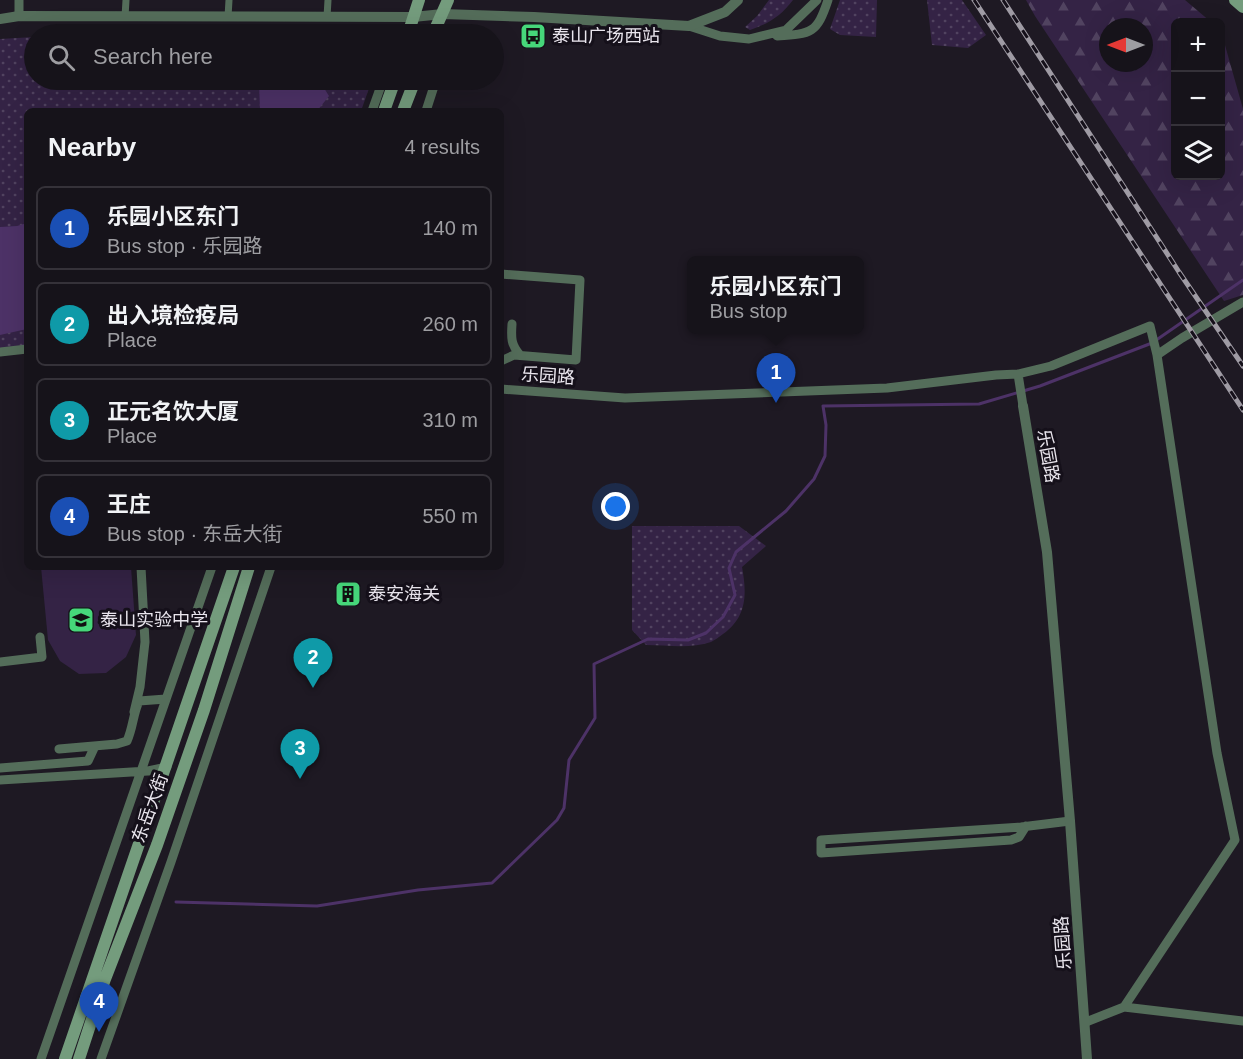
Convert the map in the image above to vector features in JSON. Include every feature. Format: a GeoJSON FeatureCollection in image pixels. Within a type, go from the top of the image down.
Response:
{"type":"FeatureCollection","features":[{"type":"Feature","properties":{"kind":"main road"},"geometry":{"type":"LineString","coordinates":[[410,24],[418,0]]}},
{"type":"Feature","properties":{"kind":"main road"},"geometry":{"type":"LineString","coordinates":[[438,24],[448,0]]}},
{"type":"Feature","properties":{"kind":"main road"},"geometry":{"type":"LineString","coordinates":[[1235,0],[1243,7]]}},
{"type":"Feature","properties":{"kind":"main road"},"geometry":{"type":"LineString","coordinates":[[385,108],[391,90]]}},
{"type":"Feature","properties":{"kind":"main road"},"geometry":{"type":"LineString","coordinates":[[404,108],[411,90]]}},
{"type":"Feature","properties":{"kind":"main road","name":"东岳大街"},"geometry":{"type":"LineString","coordinates":[[65,1059],[233,570]]}},
{"type":"Feature","properties":{"kind":"main road","name":"东岳大街"},"geometry":{"type":"LineString","coordinates":[[79,1059],[105,979],[157,845],[204,710],[248,570]]}},
{"type":"Feature","properties":{"kind":"street"},"geometry":{"type":"LineString","coordinates":[[19,0],[19,16]]}},
{"type":"Feature","properties":{"kind":"street"},"geometry":{"type":"LineString","coordinates":[[125,16],[126,0]]}},
{"type":"Feature","properties":{"kind":"street"},"geometry":{"type":"LineString","coordinates":[[228,17],[229,0]]}},
{"type":"Feature","properties":{"kind":"street"},"geometry":{"type":"LineString","coordinates":[[327,17],[328,0]]}},
{"type":"Feature","properties":{"kind":"street"},"geometry":{"type":"LineString","coordinates":[[689,26],[724,12],[738,0]]}},
{"type":"Feature","properties":{"kind":"street"},"geometry":{"type":"LineString","coordinates":[[0,19],[19,16],[413,17],[443,14],[689,26],[720,36],[749,39],[786,30],[817,0]]}},
{"type":"Feature","properties":{"kind":"street"},"geometry":{"type":"LineString","coordinates":[[757,37],[804,35],[820,22],[828,0]]}},
{"type":"Feature","properties":{"kind":"street"},"geometry":{"type":"LineString","coordinates":[[442,24],[443,14]]}},
{"type":"Feature","properties":{"kind":"street"},"geometry":{"type":"LineString","coordinates":[[373,108],[379,90]]}},
{"type":"Feature","properties":{"kind":"street"},"geometry":{"type":"LineString","coordinates":[[427,108],[433,90]]}},
{"type":"Feature","properties":{"kind":"street"},"geometry":{"type":"LineString","coordinates":[[504,274],[580,280],[576,360],[514,355],[504,360]]}},
{"type":"Feature","properties":{"kind":"street"},"geometry":{"type":"LineString","coordinates":[[1156,352],[1243,302]]}},
{"type":"Feature","properties":{"kind":"street"},"geometry":{"type":"LineString","coordinates":[[512,324],[513,348],[520,356]]}},
{"type":"Feature","properties":{"kind":"street"},"geometry":{"type":"LineString","coordinates":[[1018,378],[1150,326],[1156,352],[1217,753],[1235,840],[1124,1007]]}},
{"type":"Feature","properties":{"kind":"street"},"geometry":{"type":"LineString","coordinates":[[0,352],[24,349]]}},
{"type":"Feature","properties":{"kind":"street","name":"乐园路"},"geometry":{"type":"LineString","coordinates":[[504,388],[625,398],[887,388],[996,375],[1018,378],[1047,552],[1088,1059]]}},
{"type":"Feature","properties":{"kind":"street"},"geometry":{"type":"LineString","coordinates":[[134,712],[139,701],[146,642],[141,570]]}},
{"type":"Feature","properties":{"kind":"street"},"geometry":{"type":"LineString","coordinates":[[41,1059],[211,570]]}},
{"type":"Feature","properties":{"kind":"street"},"geometry":{"type":"LineString","coordinates":[[101,1059],[171,862],[270,570]]}},
{"type":"Feature","properties":{"kind":"street"},"geometry":{"type":"LineString","coordinates":[[0,662],[42,657],[40,637]]}},
{"type":"Feature","properties":{"kind":"street"},"geometry":{"type":"LineString","coordinates":[[58,749],[127,741],[133,729],[134,712],[140,687]]}},
{"type":"Feature","properties":{"kind":"street"},"geometry":{"type":"LineString","coordinates":[[139,701],[166,699]]}},
{"type":"Feature","properties":{"kind":"street"},"geometry":{"type":"LineString","coordinates":[[0,768],[88,761],[95,746]]}},
{"type":"Feature","properties":{"kind":"street"},"geometry":{"type":"LineString","coordinates":[[0,780],[142,771],[167,767]]}},
{"type":"Feature","properties":{"kind":"street"},"geometry":{"type":"LineString","coordinates":[[1026,826],[1019,837],[1011,840],[821,853],[821,840],[1070,821]]}},
{"type":"Feature","properties":{"kind":"street"},"geometry":{"type":"LineString","coordinates":[[1086,1022],[1124,1007],[1243,1021]]}},
{"type":"Feature","properties":{"kind":"green space"},"geometry":{"type":"Polygon","coordinates":[[[769,0],[793,0],[784,11],[768,22],[750,30],[745,27],[757,16],[769,0]]]}},
{"type":"Feature","properties":{"kind":"green space"},"geometry":{"type":"Polygon","coordinates":[[[840,0],[877,0],[876,37],[840,35],[830,29],[840,0]]]}},
{"type":"Feature","properties":{"kind":"green space"},"geometry":{"type":"Polygon","coordinates":[[[927,0],[962,0],[986,35],[968,48],[932,45],[927,0]]]}},
{"type":"Feature","properties":{"kind":"green space"},"geometry":{"type":"Polygon","coordinates":[[[1026,0],[1185,0],[1206,18],[1171,18],[1171,180],[1225,180],[1225,45],[1243,109],[1243,295],[1224,301],[1026,0]]]}},
{"type":"Feature","properties":{"kind":"green space"},"geometry":{"type":"Polygon","coordinates":[[[24,38],[24,90],[368,90],[362,108],[24,108],[24,348],[0,350],[0,39],[24,38]]]}},
{"type":"Feature","properties":{"kind":"green space"},"geometry":{"type":"Polygon","coordinates":[[[632,526],[739,526],[766,546],[742,567],[745,596],[741,612],[731,627],[711,642],[703,644],[646,645],[632,630],[632,526]]]}},
{"type":"Feature","properties":{"kind":"green space"},"geometry":{"type":"Polygon","coordinates":[[[41,570],[131,570],[136,635],[126,657],[106,673],[79,674],[60,661],[48,640],[41,570]]]}},
{"type":"Feature","properties":{"kind":"shaded area"},"geometry":{"type":"Polygon","coordinates":[[[259,90],[325,90],[329,96],[319,108],[260,108],[259,90]]]}},
{"type":"Feature","properties":{"kind":"shaded area"},"geometry":{"type":"Polygon","coordinates":[[[24,224],[24,330],[0,335],[0,227],[24,224]]]}},
{"type":"Feature","properties":{"kind":"waterway"},"geometry":{"type":"LineString","coordinates":[[176,902],[317,906],[418,890],[492,883],[557,820],[564,808],[569,760],[595,718],[594,664],[648,639],[688,640],[706,633],[723,617],[735,595],[729,568],[736,552],[786,511],[814,479],[825,456],[826,425],[823,406],[979,404],[1040,386],[1152,343],[1243,280]]}},
{"type":"Feature","properties":{"kind":"railway"},"geometry":{"type":"LineString","coordinates":[[974,0],[1243,410]]}},
{"type":"Feature","properties":{"kind":"railway"},"geometry":{"type":"LineString","coordinates":[[1003,0],[1179,272],[1243,366]]}},
{"type":"Feature","properties":{"kind":"place","name":"泰山广场西站"},"geometry":{"type":"Point","coordinates":[533,36]}},
{"type":"Feature","properties":{"kind":"place","name":"乐园小区东门"},"geometry":{"type":"Point","coordinates":[776,403]}},
{"type":"Feature","properties":{"kind":"place","name":"泰安海关"},"geometry":{"type":"Point","coordinates":[348,594]}},
{"type":"Feature","properties":{"kind":"place","name":"泰山实验中学"},"geometry":{"type":"Point","coordinates":[81,620]}},
{"type":"Feature","properties":{"kind":"place","name":"出入境检疫局"},"geometry":{"type":"Point","coordinates":[313,688]}},
{"type":"Feature","properties":{"kind":"place","name":"正元名饮大厦"},"geometry":{"type":"Point","coordinates":[300,779]}},
{"type":"Feature","properties":{"kind":"place","name":"王庄"},"geometry":{"type":"Point","coordinates":[99,1032]}}]}
